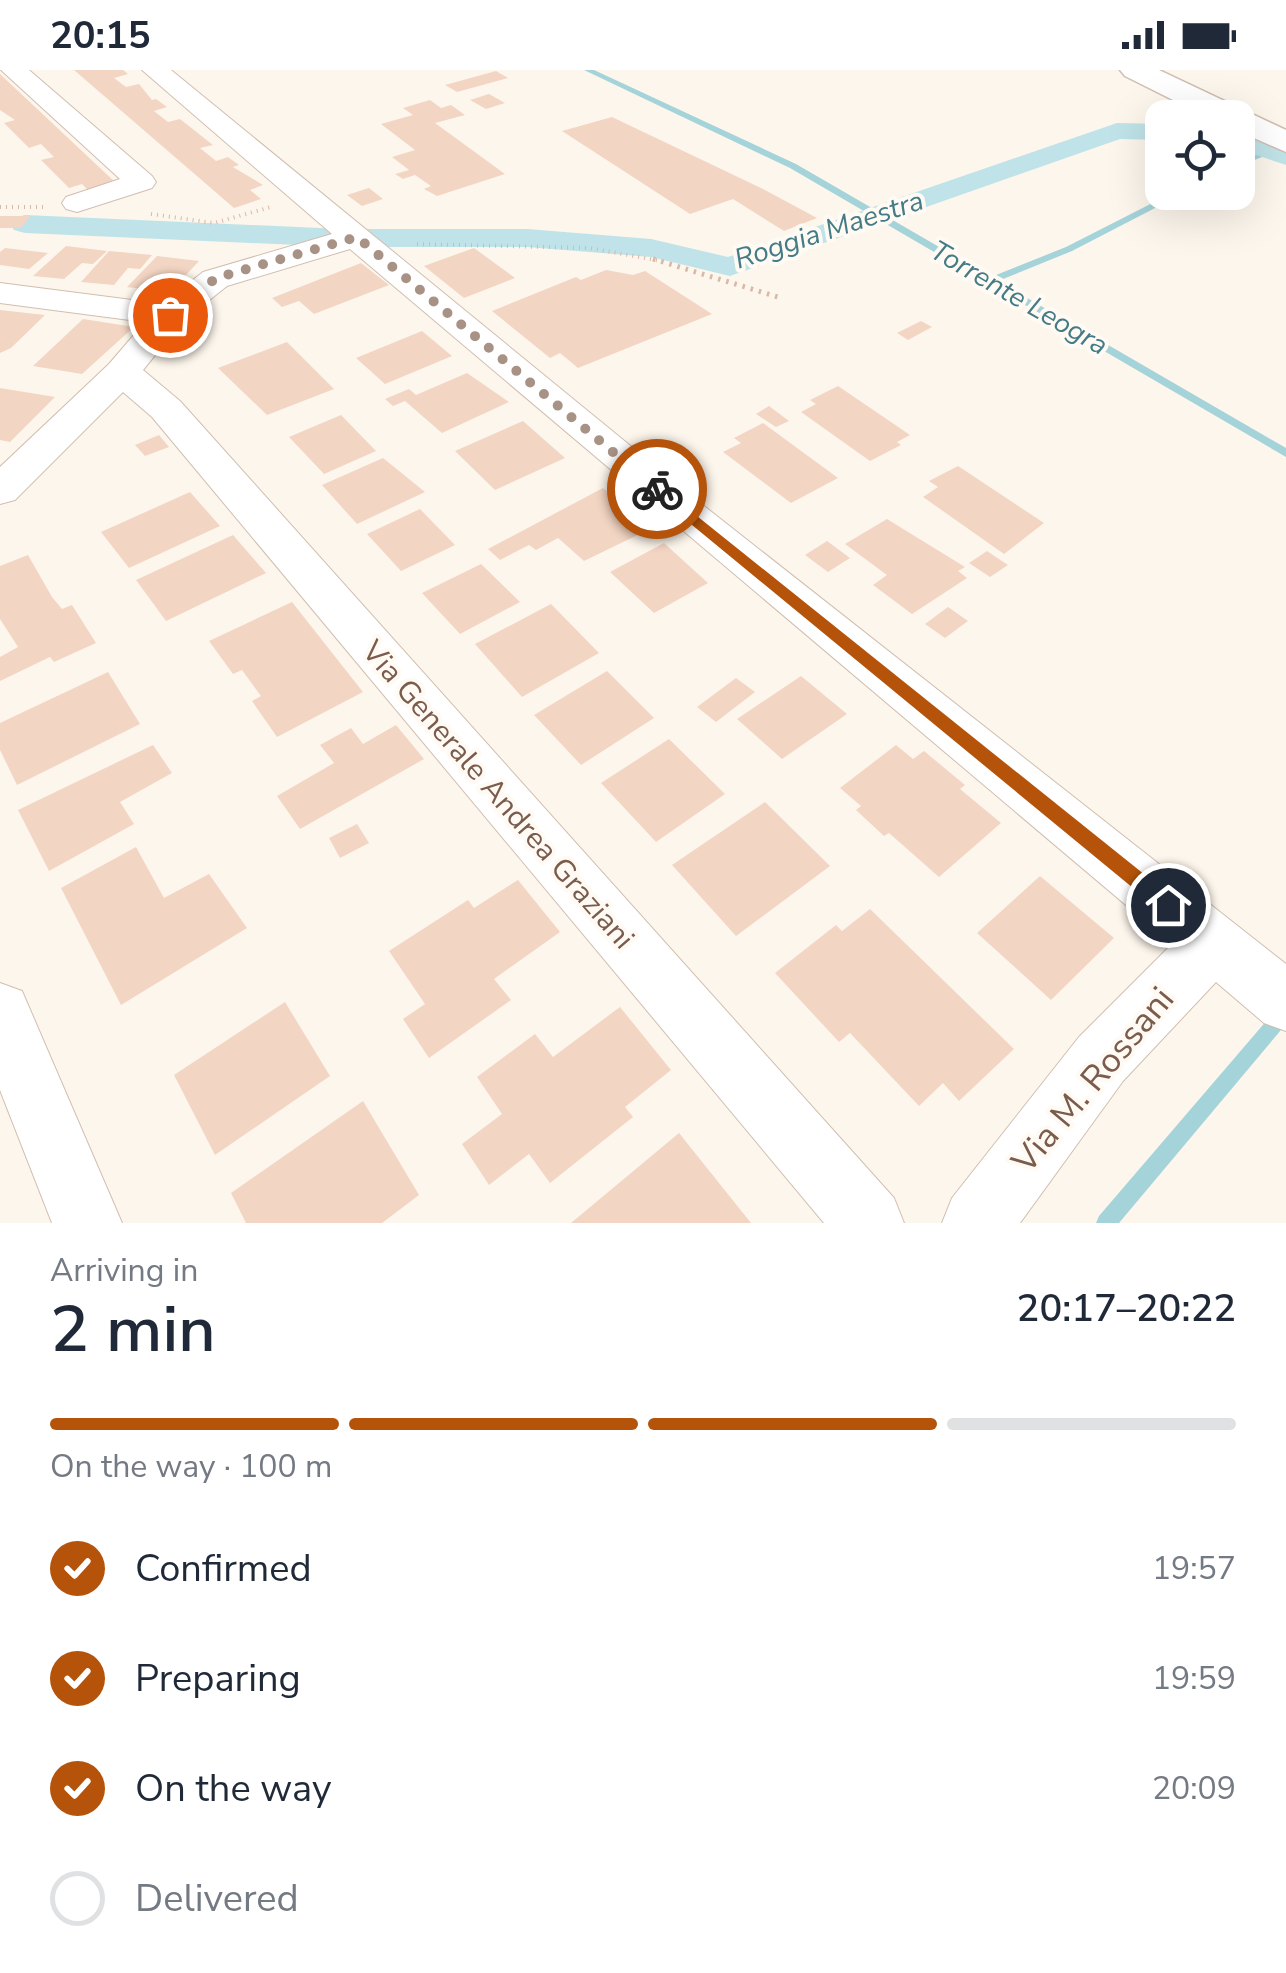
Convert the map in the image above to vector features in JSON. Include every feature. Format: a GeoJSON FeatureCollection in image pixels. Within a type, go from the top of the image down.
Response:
{"type":"FeatureCollection","features":[{"type":"Feature","properties":{"kind":"street"},"geometry":{"type":"LineString","coordinates":[[14,70],[142,182],[77,203]]}},
{"type":"Feature","properties":{"kind":"street"},"geometry":{"type":"LineString","coordinates":[[155,70],[689,516],[1252,974]]}},
{"type":"Feature","properties":{"kind":"street"},"geometry":{"type":"LineString","coordinates":[[1135,70],[1198,100]]}},
{"type":"Feature","properties":{"kind":"street"},"geometry":{"type":"LineString","coordinates":[[1255,127],[1286,142]]}},
{"type":"Feature","properties":{"kind":"street"},"geometry":{"type":"LineString","coordinates":[[0,490],[122,372],[170,315],[216,278],[362,241]]}},
{"type":"Feature","properties":{"kind":"street"},"geometry":{"type":"LineString","coordinates":[[0,293],[170,315]]}},
{"type":"Feature","properties":{"kind":"street","name":"Via Generale Andrea Graziani"},"geometry":{"type":"LineString","coordinates":[[122,372],[166,409],[869,1223]]}},
{"type":"Feature","properties":{"kind":"street","name":"Via M. Rossani"},"geometry":{"type":"LineString","coordinates":[[977,1223],[1101,1059],[1252,974]]}},
{"type":"Feature","properties":{"kind":"street"},"geometry":{"type":"LineString","coordinates":[[0,1012],[87,1223]]}},
{"type":"Feature","properties":{"kind":"path"},"geometry":{"type":"LineString","coordinates":[[362,241],[589,248],[673,264],[778,297]]}},
{"type":"Feature","properties":{"kind":"building"},"geometry":{"type":"Polygon","coordinates":[[[74,70],[123,70],[128,74],[114,78],[126,87],[139,84],[152,100],[167,107],[154,111],[168,122],[180,119],[213,145],[200,148],[216,161],[228,157],[239,165],[233,167],[263,185],[250,190],[261,199],[234,208],[74,70]]]}},
{"type":"Feature","properties":{"kind":"building"},"geometry":{"type":"Polygon","coordinates":[[[496,71],[508,78],[457,92],[445,85],[496,71]]]}},
{"type":"Feature","properties":{"kind":"building"},"geometry":{"type":"Polygon","coordinates":[[[0,74],[116,183],[89,191],[82,184],[69,188],[41,160],[54,157],[41,144],[29,148],[4,123],[15,120],[0,110],[0,74]]]}},
{"type":"Feature","properties":{"kind":"building"},"geometry":{"type":"Polygon","coordinates":[[[489,94],[505,103],[486,109],[470,100],[489,94]]]}},
{"type":"Feature","properties":{"kind":"building"},"geometry":{"type":"Polygon","coordinates":[[[430,100],[441,108],[451,105],[465,115],[435,123],[505,174],[437,196],[424,189],[431,186],[415,175],[403,179],[395,174],[409,170],[392,157],[415,150],[381,124],[413,115],[403,108],[430,100]]]}},
{"type":"Feature","properties":{"kind":"building"},"geometry":{"type":"Polygon","coordinates":[[[612,117],[817,218],[784,231],[733,199],[690,214],[562,131],[612,117]]]}},
{"type":"Feature","properties":{"kind":"building"},"geometry":{"type":"Polygon","coordinates":[[[369,188],[383,199],[362,206],[347,195],[369,188]]]}},
{"type":"Feature","properties":{"kind":"building"},"geometry":{"type":"Polygon","coordinates":[[[0,216],[30,216],[21,228],[0,228],[0,216]]]}},
{"type":"Feature","properties":{"kind":"building"},"geometry":{"type":"Polygon","coordinates":[[[66,246],[107,251],[93,264],[82,263],[64,279],[33,276],[66,246]]]}},
{"type":"Feature","properties":{"kind":"building"},"geometry":{"type":"Polygon","coordinates":[[[5,248],[48,253],[29,269],[0,265],[0,252],[5,248]]]}},
{"type":"Feature","properties":{"kind":"building"},"geometry":{"type":"Polygon","coordinates":[[[474,248],[515,278],[464,298],[424,266],[474,248]]]}},
{"type":"Feature","properties":{"kind":"building"},"geometry":{"type":"Polygon","coordinates":[[[109,251],[152,255],[140,269],[128,268],[114,285],[81,282],[109,251]]]}},
{"type":"Feature","properties":{"kind":"building"},"geometry":{"type":"Polygon","coordinates":[[[157,256],[199,261],[186,275],[174,274],[158,291],[127,287],[157,256]]]}},
{"type":"Feature","properties":{"kind":"building"},"geometry":{"type":"Polygon","coordinates":[[[361,263],[389,285],[314,314],[299,301],[282,307],[272,298],[361,263]]]}},
{"type":"Feature","properties":{"kind":"building"},"geometry":{"type":"Polygon","coordinates":[[[606,270],[633,275],[645,271],[712,314],[578,368],[560,353],[550,358],[492,311],[576,277],[581,280],[606,270]]]}},
{"type":"Feature","properties":{"kind":"building"},"geometry":{"type":"Polygon","coordinates":[[[0,310],[45,315],[11,348],[0,353],[0,310]]]}},
{"type":"Feature","properties":{"kind":"building"},"geometry":{"type":"Polygon","coordinates":[[[83,319],[134,327],[82,374],[33,366],[83,319]]]}},
{"type":"Feature","properties":{"kind":"building"},"geometry":{"type":"Polygon","coordinates":[[[921,321],[932,327],[908,340],[897,333],[921,321]]]}},
{"type":"Feature","properties":{"kind":"building"},"geometry":{"type":"Polygon","coordinates":[[[422,331],[452,356],[385,384],[356,358],[422,331]]]}},
{"type":"Feature","properties":{"kind":"building"},"geometry":{"type":"Polygon","coordinates":[[[287,342],[334,389],[267,415],[218,368],[287,342]]]}},
{"type":"Feature","properties":{"kind":"building"},"geometry":{"type":"Polygon","coordinates":[[[467,373],[509,402],[442,433],[405,401],[393,406],[385,399],[409,389],[416,395],[467,373]]]}},
{"type":"Feature","properties":{"kind":"building"},"geometry":{"type":"Polygon","coordinates":[[[838,386],[910,435],[897,442],[901,445],[870,461],[801,412],[816,404],[810,400],[838,386]]]}},
{"type":"Feature","properties":{"kind":"building"},"geometry":{"type":"Polygon","coordinates":[[[0,388],[55,397],[10,442],[0,440],[0,388]]]}},
{"type":"Feature","properties":{"kind":"building"},"geometry":{"type":"Polygon","coordinates":[[[769,406],[789,421],[776,427],[756,414],[769,406]]]}},
{"type":"Feature","properties":{"kind":"building"},"geometry":{"type":"Polygon","coordinates":[[[341,415],[376,451],[324,474],[289,437],[341,415]]]}},
{"type":"Feature","properties":{"kind":"building"},"geometry":{"type":"Polygon","coordinates":[[[523,421],[565,458],[495,490],[455,451],[523,421]]]}},
{"type":"Feature","properties":{"kind":"building"},"geometry":{"type":"Polygon","coordinates":[[[763,423],[838,478],[791,503],[723,452],[741,443],[734,438],[763,423]]]}},
{"type":"Feature","properties":{"kind":"building"},"geometry":{"type":"Polygon","coordinates":[[[159,435],[169,447],[145,456],[135,445],[159,435]]]}},
{"type":"Feature","properties":{"kind":"building"},"geometry":{"type":"Polygon","coordinates":[[[383,458],[425,492],[357,524],[322,485],[383,458]]]}},
{"type":"Feature","properties":{"kind":"building"},"geometry":{"type":"Polygon","coordinates":[[[958,466],[1044,523],[1004,554],[923,497],[938,487],[929,481],[958,466]]]}},
{"type":"Feature","properties":{"kind":"building"},"geometry":{"type":"Polygon","coordinates":[[[603,488],[652,528],[584,561],[558,538],[536,550],[529,545],[500,560],[488,549],[603,488]]]}},
{"type":"Feature","properties":{"kind":"building"},"geometry":{"type":"Polygon","coordinates":[[[190,492],[220,526],[129,568],[101,532],[190,492]]]}},
{"type":"Feature","properties":{"kind":"building"},"geometry":{"type":"Polygon","coordinates":[[[420,509],[455,545],[401,571],[367,534],[420,509]]]}},
{"type":"Feature","properties":{"kind":"building"},"geometry":{"type":"Polygon","coordinates":[[[887,519],[965,567],[958,571],[967,578],[912,614],[873,585],[887,575],[845,544],[887,519]]]}},
{"type":"Feature","properties":{"kind":"building"},"geometry":{"type":"Polygon","coordinates":[[[233,535],[266,573],[166,621],[136,580],[233,535]]]}},
{"type":"Feature","properties":{"kind":"building"},"geometry":{"type":"Polygon","coordinates":[[[827,541],[850,558],[828,572],[805,555],[827,541]]]}},
{"type":"Feature","properties":{"kind":"building"},"geometry":{"type":"Polygon","coordinates":[[[664,543],[708,583],[654,613],[610,572],[664,543]]]}},
{"type":"Feature","properties":{"kind":"building"},"geometry":{"type":"Polygon","coordinates":[[[987,551],[1008,565],[990,577],[969,563],[987,551]]]}},
{"type":"Feature","properties":{"kind":"building"},"geometry":{"type":"Polygon","coordinates":[[[28,555],[52,597],[62,609],[72,605],[96,643],[54,662],[50,657],[0,681],[0,657],[18,647],[0,619],[0,566],[28,555]]]}},
{"type":"Feature","properties":{"kind":"building"},"geometry":{"type":"Polygon","coordinates":[[[481,564],[520,602],[460,634],[422,593],[481,564]]]}},
{"type":"Feature","properties":{"kind":"building"},"geometry":{"type":"Polygon","coordinates":[[[292,602],[363,692],[277,737],[252,701],[261,696],[242,670],[233,674],[209,641],[292,602]]]}},
{"type":"Feature","properties":{"kind":"building"},"geometry":{"type":"Polygon","coordinates":[[[551,604],[599,653],[522,697],[475,644],[551,604]]]}},
{"type":"Feature","properties":{"kind":"building"},"geometry":{"type":"Polygon","coordinates":[[[948,607],[968,621],[945,638],[925,624],[948,607]]]}},
{"type":"Feature","properties":{"kind":"building"},"geometry":{"type":"Polygon","coordinates":[[[607,671],[654,718],[581,765],[534,715],[607,671]]]}},
{"type":"Feature","properties":{"kind":"building"},"geometry":{"type":"Polygon","coordinates":[[[108,672],[140,724],[17,785],[0,750],[0,723],[108,672]]]}},
{"type":"Feature","properties":{"kind":"building"},"geometry":{"type":"Polygon","coordinates":[[[801,676],[847,714],[782,759],[737,719],[801,676]]]}},
{"type":"Feature","properties":{"kind":"building"},"geometry":{"type":"Polygon","coordinates":[[[736,678],[755,692],[716,722],[697,707],[736,678]]]}},
{"type":"Feature","properties":{"kind":"building"},"geometry":{"type":"Polygon","coordinates":[[[396,725],[424,759],[300,829],[277,796],[334,763],[320,745],[351,728],[363,744],[396,725]]]}},
{"type":"Feature","properties":{"kind":"building"},"geometry":{"type":"Polygon","coordinates":[[[669,739],[725,794],[656,842],[601,783],[669,739]]]}},
{"type":"Feature","properties":{"kind":"building"},"geometry":{"type":"Polygon","coordinates":[[[153,745],[172,773],[120,802],[134,824],[49,871],[18,810],[153,745]]]}},
{"type":"Feature","properties":{"kind":"building"},"geometry":{"type":"Polygon","coordinates":[[[896,745],[913,759],[924,751],[965,785],[960,789],[1001,823],[939,877],[889,833],[884,836],[856,810],[861,806],[840,788],[896,745]]]}},
{"type":"Feature","properties":{"kind":"building"},"geometry":{"type":"Polygon","coordinates":[[[765,802],[830,866],[736,936],[672,865],[765,802]]]}},
{"type":"Feature","properties":{"kind":"building"},"geometry":{"type":"Polygon","coordinates":[[[357,824],[369,843],[340,858],[329,838],[357,824]]]}},
{"type":"Feature","properties":{"kind":"building"},"geometry":{"type":"Polygon","coordinates":[[[136,847],[164,898],[209,874],[247,928],[121,1005],[61,888],[136,847]]]}},
{"type":"Feature","properties":{"kind":"building"},"geometry":{"type":"Polygon","coordinates":[[[1040,876],[1114,938],[1051,1000],[977,933],[1040,876]]]}},
{"type":"Feature","properties":{"kind":"building"},"geometry":{"type":"Polygon","coordinates":[[[518,880],[560,932],[494,979],[511,1000],[429,1058],[403,1019],[425,1004],[389,951],[468,900],[474,908],[518,880]]]}},
{"type":"Feature","properties":{"kind":"building"},"geometry":{"type":"Polygon","coordinates":[[[870,909],[1014,1049],[959,1101],[943,1083],[919,1106],[850,1033],[839,1042],[775,973],[836,925],[842,931],[870,909]]]}},
{"type":"Feature","properties":{"kind":"building"},"geometry":{"type":"Polygon","coordinates":[[[285,1002],[330,1076],[215,1155],[174,1075],[285,1002]]]}},
{"type":"Feature","properties":{"kind":"building"},"geometry":{"type":"Polygon","coordinates":[[[620,1007],[671,1070],[625,1107],[633,1117],[550,1183],[529,1154],[489,1185],[462,1144],[502,1114],[477,1077],[535,1034],[553,1057],[620,1007]]]}},
{"type":"Feature","properties":{"kind":"building"},"geometry":{"type":"Polygon","coordinates":[[[363,1101],[419,1195],[382,1223],[246,1223],[231,1193],[363,1101]]]}},
{"type":"Feature","properties":{"kind":"building"},"geometry":{"type":"Polygon","coordinates":[[[679,1133],[751,1223],[571,1223],[679,1133]]]}},
{"type":"Feature","properties":{"kind":"waterway","name":"Torrente Leogra"},"geometry":{"type":"LineString","coordinates":[[588,70],[793,166],[1286,453]]}},
{"type":"Feature","properties":{"kind":"waterway","name":"Roggia Maestra"},"geometry":{"type":"LineString","coordinates":[[366,238],[527,238],[651,248],[730,267],[1117,131],[1145,132]]}},
{"type":"Feature","properties":{"kind":"waterway","name":"Roggia Maestra"},"geometry":{"type":"LineString","coordinates":[[1255,146],[1286,157]]}},
{"type":"Feature","properties":{"kind":"waterway"},"geometry":{"type":"LineString","coordinates":[[1255,158],[1272,151]]}},
{"type":"Feature","properties":{"kind":"waterway"},"geometry":{"type":"LineString","coordinates":[[991,281],[1069,249],[1146,210]]}},
{"type":"Feature","properties":{"kind":"waterway","name":"Roggia Maestra"},"geometry":{"type":"LineString","coordinates":[[25,224],[342,238]]}},
{"type":"Feature","properties":{"kind":"waterway"},"geometry":{"type":"LineString","coordinates":[[1106,1223],[1286,1011]]}},
{"type":"Feature","properties":{"kind":"way so far"},"geometry":{"type":"LineString","coordinates":[[170,315],[216,278],[357,237],[657,489]]}},
{"type":"Feature","properties":{"kind":"route"},"geometry":{"type":"LineString","coordinates":[[657,489],[1168,905]]}}]}
